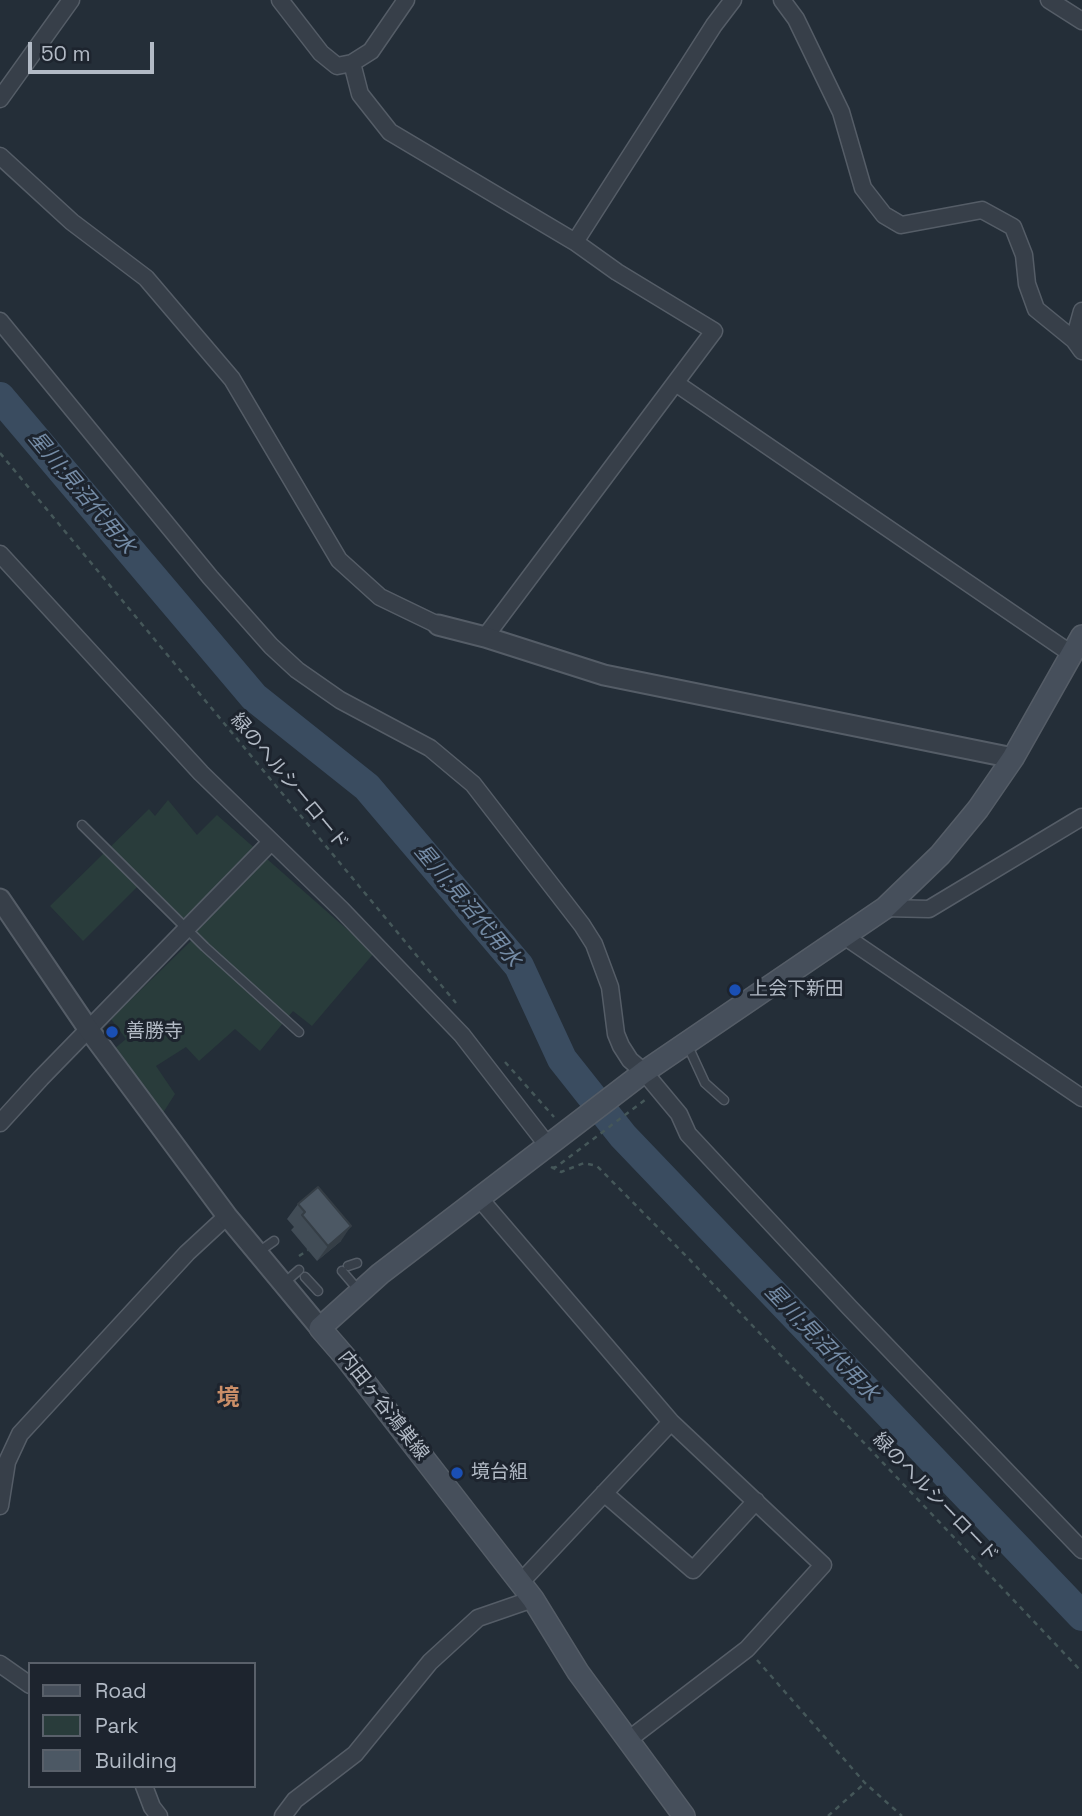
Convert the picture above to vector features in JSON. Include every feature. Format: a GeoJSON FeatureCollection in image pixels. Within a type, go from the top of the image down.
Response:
{"type":"FeatureCollection","features":[{"type":"Feature","properties":{"kind":"main road"},"geometry":{"type":"LineString","coordinates":[[320,1328],[380,1274],[548,1146],[567,1124],[624,1088],[742,1003],[885,908],[940,855],[978,809],[1013,758],[1077,645]]}},
{"type":"Feature","properties":{"kind":"main road","name":"内田ヶ谷鴻巣線"},"geometry":{"type":"LineString","coordinates":[[320,1328],[527,1591],[578,1672],[684,1816]]}},
{"type":"Feature","properties":{"kind":"street"},"geometry":{"type":"LineString","coordinates":[[0,99],[71,0]]}},
{"type":"Feature","properties":{"kind":"street"},"geometry":{"type":"LineString","coordinates":[[281,0],[321,53],[337,66],[352,63],[371,51],[406,0]]}},
{"type":"Feature","properties":{"kind":"street"},"geometry":{"type":"LineString","coordinates":[[575,242],[713,24],[733,0]]}},
{"type":"Feature","properties":{"kind":"street"},"geometry":{"type":"LineString","coordinates":[[782,0],[796,19],[841,112],[863,188],[884,215],[901,225],[982,210],[1013,227],[1024,255],[1027,284],[1036,309],[1078,346]]}},
{"type":"Feature","properties":{"kind":"street"},"geometry":{"type":"LineString","coordinates":[[1049,0],[1082,21]]}},
{"type":"Feature","properties":{"kind":"street"},"geometry":{"type":"LineString","coordinates":[[352,63],[360,94],[390,132],[575,242],[617,272],[714,331],[677,384],[485,637]]}},
{"type":"Feature","properties":{"kind":"street"},"geometry":{"type":"LineString","coordinates":[[0,156],[72,222],[146,278],[181,318],[232,379],[339,560],[380,597],[438,625],[485,637],[604,676],[1013,758]]}},
{"type":"Feature","properties":{"kind":"street"},"geometry":{"type":"LineString","coordinates":[[1078,346],[1082,311]]}},
{"type":"Feature","properties":{"kind":"street"},"geometry":{"type":"LineString","coordinates":[[0,321],[210,577],[271,646],[297,670],[340,700],[430,748],[473,784],[594,944],[610,987],[616,1034],[621,1046],[630,1060],[644,1072],[679,1114],[700,1149],[1082,1550]]}},
{"type":"Feature","properties":{"kind":"street"},"geometry":{"type":"LineString","coordinates":[[677,384],[1077,645]]}},
{"type":"Feature","properties":{"kind":"street"},"geometry":{"type":"LineString","coordinates":[[0,554],[201,773],[342,910],[461,1035],[548,1146]]}},
{"type":"Feature","properties":{"kind":"street"},"geometry":{"type":"LineString","coordinates":[[885,908],[929,909],[1082,817]]}},
{"type":"Feature","properties":{"kind":"street"},"geometry":{"type":"LineString","coordinates":[[0,1123],[41,1077],[271,842]]}},
{"type":"Feature","properties":{"kind":"street"},"geometry":{"type":"LineString","coordinates":[[0,899],[89,1030],[227,1216],[320,1328]]}},
{"type":"Feature","properties":{"kind":"street"},"geometry":{"type":"LineString","coordinates":[[844,936],[1082,1098]]}},
{"type":"Feature","properties":{"kind":"street"},"geometry":{"type":"LineString","coordinates":[[480,1199],[671,1422],[823,1565],[747,1649],[628,1740]]}},
{"type":"Feature","properties":{"kind":"street"},"geometry":{"type":"LineString","coordinates":[[0,1506],[7,1462],[20,1434],[187,1253],[227,1216]]}},
{"type":"Feature","properties":{"kind":"street"},"geometry":{"type":"LineString","coordinates":[[283,1816],[295,1800],[355,1754],[430,1662],[467,1627],[527,1591],[604,1493],[671,1422]]}},
{"type":"Feature","properties":{"kind":"street"},"geometry":{"type":"LineString","coordinates":[[604,1493],[693,1570],[756,1501]]}},
{"type":"Feature","properties":{"kind":"street"},"geometry":{"type":"LineString","coordinates":[[0,1664],[28,1684]]}},
{"type":"Feature","properties":{"kind":"street"},"geometry":{"type":"LineString","coordinates":[[145,1788],[152,1807],[159,1816]]}},
{"type":"Feature","properties":{"kind":"lane"},"geometry":{"type":"LineString","coordinates":[[82,825],[299,1032]]}},
{"type":"Feature","properties":{"kind":"lane"},"geometry":{"type":"LineString","coordinates":[[687,1044],[705,1083],[724,1100]]}},
{"type":"Feature","properties":{"kind":"lane"},"geometry":{"type":"LineString","coordinates":[[257,1254],[274,1241]]}},
{"type":"Feature","properties":{"kind":"lane"},"geometry":{"type":"LineString","coordinates":[[349,1267],[360,1292]]}},
{"type":"Feature","properties":{"kind":"lane"},"geometry":{"type":"LineString","coordinates":[[283,1284],[302,1274],[318,1292]]}},
{"type":"Feature","properties":{"kind":"path","name":"緑のヘルシーロード"},"geometry":{"type":"LineString","coordinates":[[0,453],[461,1009]]}},
{"type":"Feature","properties":{"kind":"path"},"geometry":{"type":"LineString","coordinates":[[501,1056],[567,1124]]}},
{"type":"Feature","properties":{"kind":"path","name":"緑のヘルシーロード"},"geometry":{"type":"LineString","coordinates":[[645,1099],[552,1168],[561,1171],[583,1163],[597,1166],[691,1261],[1082,1672]]}},
{"type":"Feature","properties":{"kind":"path"},"geometry":{"type":"LineString","coordinates":[[747,1649],[865,1783],[902,1816]]}},
{"type":"Feature","properties":{"kind":"path"},"geometry":{"type":"LineString","coordinates":[[828,1816],[865,1783]]}},
{"type":"Feature","properties":{"kind":"green space"},"geometry":{"type":"Polygon","coordinates":[[[168,800],[197,835],[217,815],[374,953],[312,1026],[293,1011],[260,1051],[235,1029],[199,1061],[186,1047],[156,1066],[175,1094],[161,1116],[113,1050],[126,1039],[111,1019],[192,940],[137,887],[83,941],[50,906],[149,809],[155,816],[168,800]]]}},
{"type":"Feature","properties":{"kind":"building"},"geometry":{"type":"Polygon","coordinates":[[[318,1187],[351,1226],[328,1246],[302,1215],[305,1212],[298,1204],[318,1187]]]}},
{"type":"Feature","properties":{"kind":"waterway","name":"星川;見沼代用水"},"geometry":{"type":"LineString","coordinates":[[0,397],[254,697],[367,787],[519,966],[562,1059],[623,1136],[1082,1616]]}},
{"type":"Feature","properties":{"kind":"place","name":"上会下新田"},"geometry":{"type":"Point","coordinates":[735,990]}},
{"type":"Feature","properties":{"kind":"place","name":"善勝寺"},"geometry":{"type":"Point","coordinates":[112,1032]}},
{"type":"Feature","properties":{"kind":"place","name":"境台組"},"geometry":{"type":"Point","coordinates":[457,1473]}},
{"type":"Feature","properties":{"kind":"district","name":"境"},"geometry":{"type":"Point","coordinates":[228,1399]}}]}
